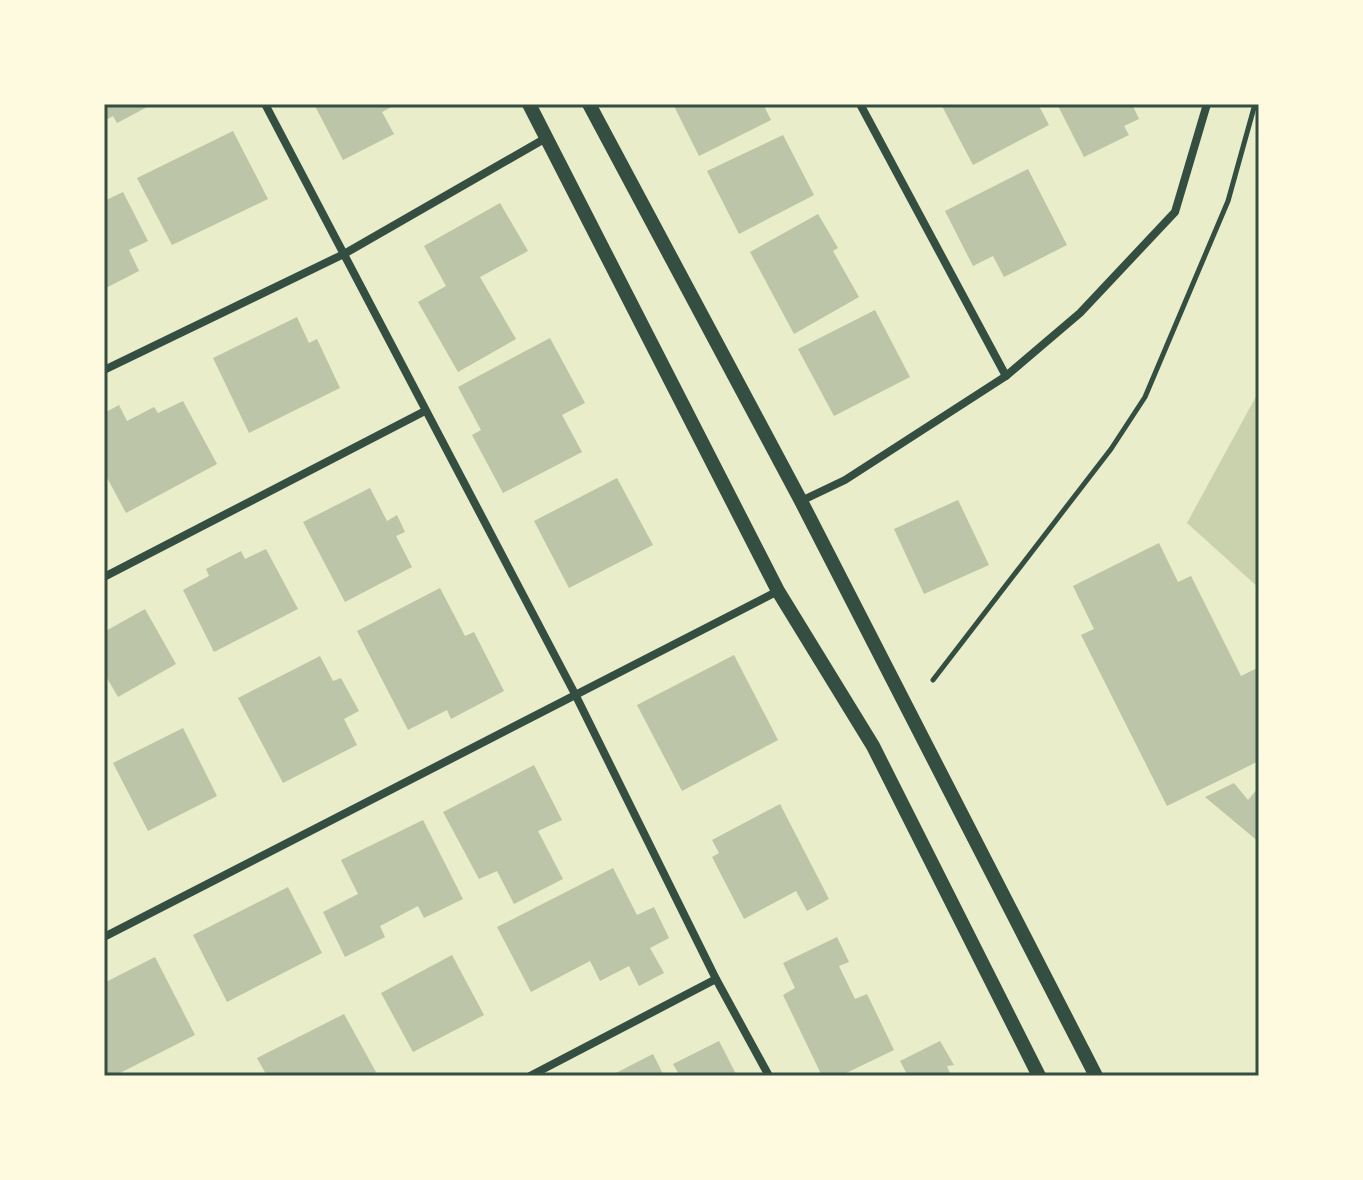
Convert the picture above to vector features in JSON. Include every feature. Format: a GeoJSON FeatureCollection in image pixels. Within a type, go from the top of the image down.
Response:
{"type":"FeatureCollection","features":[{"type":"Feature","properties":{"kind":"street"},"geometry":{"type":"LineString","coordinates":[[265,104],[575,694],[716,979],[769,1076]]}},
{"type":"Feature","properties":{"kind":"street"},"geometry":{"type":"LineString","coordinates":[[529,104],[778,591],[873,746],[1039,1076]]}},
{"type":"Feature","properties":{"kind":"street"},"geometry":{"type":"LineString","coordinates":[[589,104],[801,501],[1096,1076]]}},
{"type":"Feature","properties":{"kind":"street"},"geometry":{"type":"LineString","coordinates":[[860,104],[1006,376]]}},
{"type":"Feature","properties":{"kind":"street"},"geometry":{"type":"LineString","coordinates":[[801,501],[845,480],[1006,376],[1080,313],[1175,212],[1207,104]]}},
{"type":"Feature","properties":{"kind":"street"},"geometry":{"type":"LineString","coordinates":[[104,370],[344,254],[546,138]]}},
{"type":"Feature","properties":{"kind":"street"},"geometry":{"type":"LineString","coordinates":[[104,577],[425,411]]}},
{"type":"Feature","properties":{"kind":"street"},"geometry":{"type":"LineString","coordinates":[[104,937],[778,591]]}},
{"type":"Feature","properties":{"kind":"street"},"geometry":{"type":"LineString","coordinates":[[530,1076],[716,979]]}},
{"type":"Feature","properties":{"kind":"path"},"geometry":{"type":"LineString","coordinates":[[907,709],[943,669],[1102,461],[1145,397],[1228,201],[1255,104]]}},
{"type":"Feature","properties":{"kind":"green space"},"geometry":{"type":"Polygon","coordinates":[[[1259,391],[1259,588],[1187,523],[1259,391]]]}},
{"type":"Feature","properties":{"kind":"building"},"geometry":{"type":"Polygon","coordinates":[[[104,104],[153,104],[117,123],[113,116],[104,121],[104,104]]]}},
{"type":"Feature","properties":{"kind":"building"},"geometry":{"type":"Polygon","coordinates":[[[314,104],[397,104],[382,112],[394,134],[343,160],[314,104]]]}},
{"type":"Feature","properties":{"kind":"building"},"geometry":{"type":"Polygon","coordinates":[[[673,104],[763,104],[771,120],[699,156],[673,104]]]}},
{"type":"Feature","properties":{"kind":"building"},"geometry":{"type":"Polygon","coordinates":[[[1038,104],[1049,125],[973,165],[942,106],[1038,104]]]}},
{"type":"Feature","properties":{"kind":"building"},"geometry":{"type":"Polygon","coordinates":[[[1057,104],[1132,104],[1139,119],[1124,126],[1129,135],[1084,157],[1057,104]]]}},
{"type":"Feature","properties":{"kind":"building"},"geometry":{"type":"Polygon","coordinates":[[[233,131],[268,199],[172,245],[137,178],[233,131]]]}},
{"type":"Feature","properties":{"kind":"building"},"geometry":{"type":"Polygon","coordinates":[[[783,135],[814,195],[739,234],[707,171],[783,135]]]}},
{"type":"Feature","properties":{"kind":"building"},"geometry":{"type":"Polygon","coordinates":[[[1028,169],[1067,245],[1004,277],[993,256],[973,266],[945,211],[1028,169]]]}},
{"type":"Feature","properties":{"kind":"building"},"geometry":{"type":"Polygon","coordinates":[[[123,192],[148,241],[129,250],[139,271],[104,289],[104,201],[123,192]]]}},
{"type":"Feature","properties":{"kind":"building"},"geometry":{"type":"Polygon","coordinates":[[[500,203],[528,251],[480,277],[516,339],[458,372],[418,302],[446,286],[424,246],[500,203]]]}},
{"type":"Feature","properties":{"kind":"building"},"geometry":{"type":"Polygon","coordinates":[[[818,214],[838,248],[833,251],[859,297],[794,334],[750,252],[818,214]]]}},
{"type":"Feature","properties":{"kind":"building"},"geometry":{"type":"Polygon","coordinates":[[[875,310],[910,377],[834,416],[798,349],[875,310]]]}},
{"type":"Feature","properties":{"kind":"building"},"geometry":{"type":"Polygon","coordinates":[[[297,317],[309,343],[317,339],[340,388],[249,433],[213,358],[297,317]]]}},
{"type":"Feature","properties":{"kind":"building"},"geometry":{"type":"Polygon","coordinates":[[[550,338],[585,403],[562,415],[582,452],[503,493],[472,435],[481,430],[458,387],[550,338]]]}},
{"type":"Feature","properties":{"kind":"building"},"geometry":{"type":"Polygon","coordinates":[[[183,401],[217,464],[126,513],[104,472],[104,413],[119,405],[127,421],[154,407],[158,413],[183,401]]]}},
{"type":"Feature","properties":{"kind":"building"},"geometry":{"type":"Polygon","coordinates":[[[617,478],[653,545],[569,588],[534,521],[617,478]]]}},
{"type":"Feature","properties":{"kind":"building"},"geometry":{"type":"Polygon","coordinates":[[[370,488],[387,521],[397,515],[405,532],[396,536],[412,567],[345,602],[303,522],[370,488]]]}},
{"type":"Feature","properties":{"kind":"building"},"geometry":{"type":"Polygon","coordinates":[[[958,500],[989,565],[924,594],[894,529],[958,500]]]}},
{"type":"Feature","properties":{"kind":"building"},"geometry":{"type":"Polygon","coordinates":[[[1159,543],[1178,582],[1191,576],[1241,676],[1259,667],[1259,761],[1167,806],[1081,635],[1094,629],[1073,586],[1159,543]]]}},
{"type":"Feature","properties":{"kind":"building"},"geometry":{"type":"Polygon","coordinates":[[[266,549],[298,609],[214,652],[183,590],[209,576],[206,569],[241,551],[245,559],[266,549]]]}},
{"type":"Feature","properties":{"kind":"building"},"geometry":{"type":"Polygon","coordinates":[[[440,588],[465,636],[474,632],[504,691],[451,719],[447,710],[408,730],[357,631],[440,588]]]}},
{"type":"Feature","properties":{"kind":"building"},"geometry":{"type":"Polygon","coordinates":[[[145,609],[176,664],[118,697],[104,673],[104,632],[145,609]]]}},
{"type":"Feature","properties":{"kind":"building"},"geometry":{"type":"Polygon","coordinates":[[[734,655],[778,740],[682,791],[637,705],[734,655]]]}},
{"type":"Feature","properties":{"kind":"building"},"geometry":{"type":"Polygon","coordinates":[[[320,656],[333,681],[341,678],[359,711],[344,719],[357,745],[283,783],[238,698],[320,656]]]}},
{"type":"Feature","properties":{"kind":"building"},"geometry":{"type":"Polygon","coordinates":[[[183,728],[217,796],[148,831],[113,763],[183,728]]]}},
{"type":"Feature","properties":{"kind":"building"},"geometry":{"type":"Polygon","coordinates":[[[534,765],[562,820],[538,831],[563,879],[514,904],[497,871],[479,879],[443,812],[534,765]]]}},
{"type":"Feature","properties":{"kind":"building"},"geometry":{"type":"Polygon","coordinates":[[[1234,783],[1248,800],[1259,787],[1259,842],[1205,797],[1234,783]]]}},
{"type":"Feature","properties":{"kind":"building"},"geometry":{"type":"Polygon","coordinates":[[[780,804],[829,899],[807,911],[796,891],[744,919],[712,857],[719,853],[712,840],[780,804]]]}},
{"type":"Feature","properties":{"kind":"building"},"geometry":{"type":"Polygon","coordinates":[[[423,820],[463,899],[424,918],[418,906],[380,926],[385,937],[345,957],[323,912],[358,894],[341,860],[423,820]]]}},
{"type":"Feature","properties":{"kind":"building"},"geometry":{"type":"Polygon","coordinates":[[[613,868],[637,915],[654,907],[669,938],[650,948],[664,973],[639,986],[629,966],[600,981],[590,961],[531,992],[497,927],[613,868]]]}},
{"type":"Feature","properties":{"kind":"building"},"geometry":{"type":"Polygon","coordinates":[[[288,887],[322,953],[227,1002],[193,935],[288,887]]]}},
{"type":"Feature","properties":{"kind":"building"},"geometry":{"type":"Polygon","coordinates":[[[837,937],[849,962],[839,966],[855,999],[867,994],[894,1050],[840,1076],[822,1076],[783,995],[795,988],[783,963],[837,937]]]}},
{"type":"Feature","properties":{"kind":"building"},"geometry":{"type":"Polygon","coordinates":[[[452,955],[484,1015],[413,1052],[381,993],[452,955]]]}},
{"type":"Feature","properties":{"kind":"building"},"geometry":{"type":"Polygon","coordinates":[[[155,957],[195,1035],[114,1076],[104,1076],[104,983],[155,957]]]}},
{"type":"Feature","properties":{"kind":"building"},"geometry":{"type":"Polygon","coordinates":[[[344,1014],[376,1072],[369,1076],[267,1076],[257,1058],[344,1014]]]}},
{"type":"Feature","properties":{"kind":"building"},"geometry":{"type":"Polygon","coordinates":[[[719,1041],[737,1076],[680,1076],[673,1064],[719,1041]]]}},
{"type":"Feature","properties":{"kind":"building"},"geometry":{"type":"Polygon","coordinates":[[[940,1041],[954,1065],[947,1066],[951,1076],[908,1076],[900,1061],[940,1041]]]}},
{"type":"Feature","properties":{"kind":"building"},"geometry":{"type":"Polygon","coordinates":[[[653,1054],[664,1076],[610,1076],[653,1054]]]}}]}
